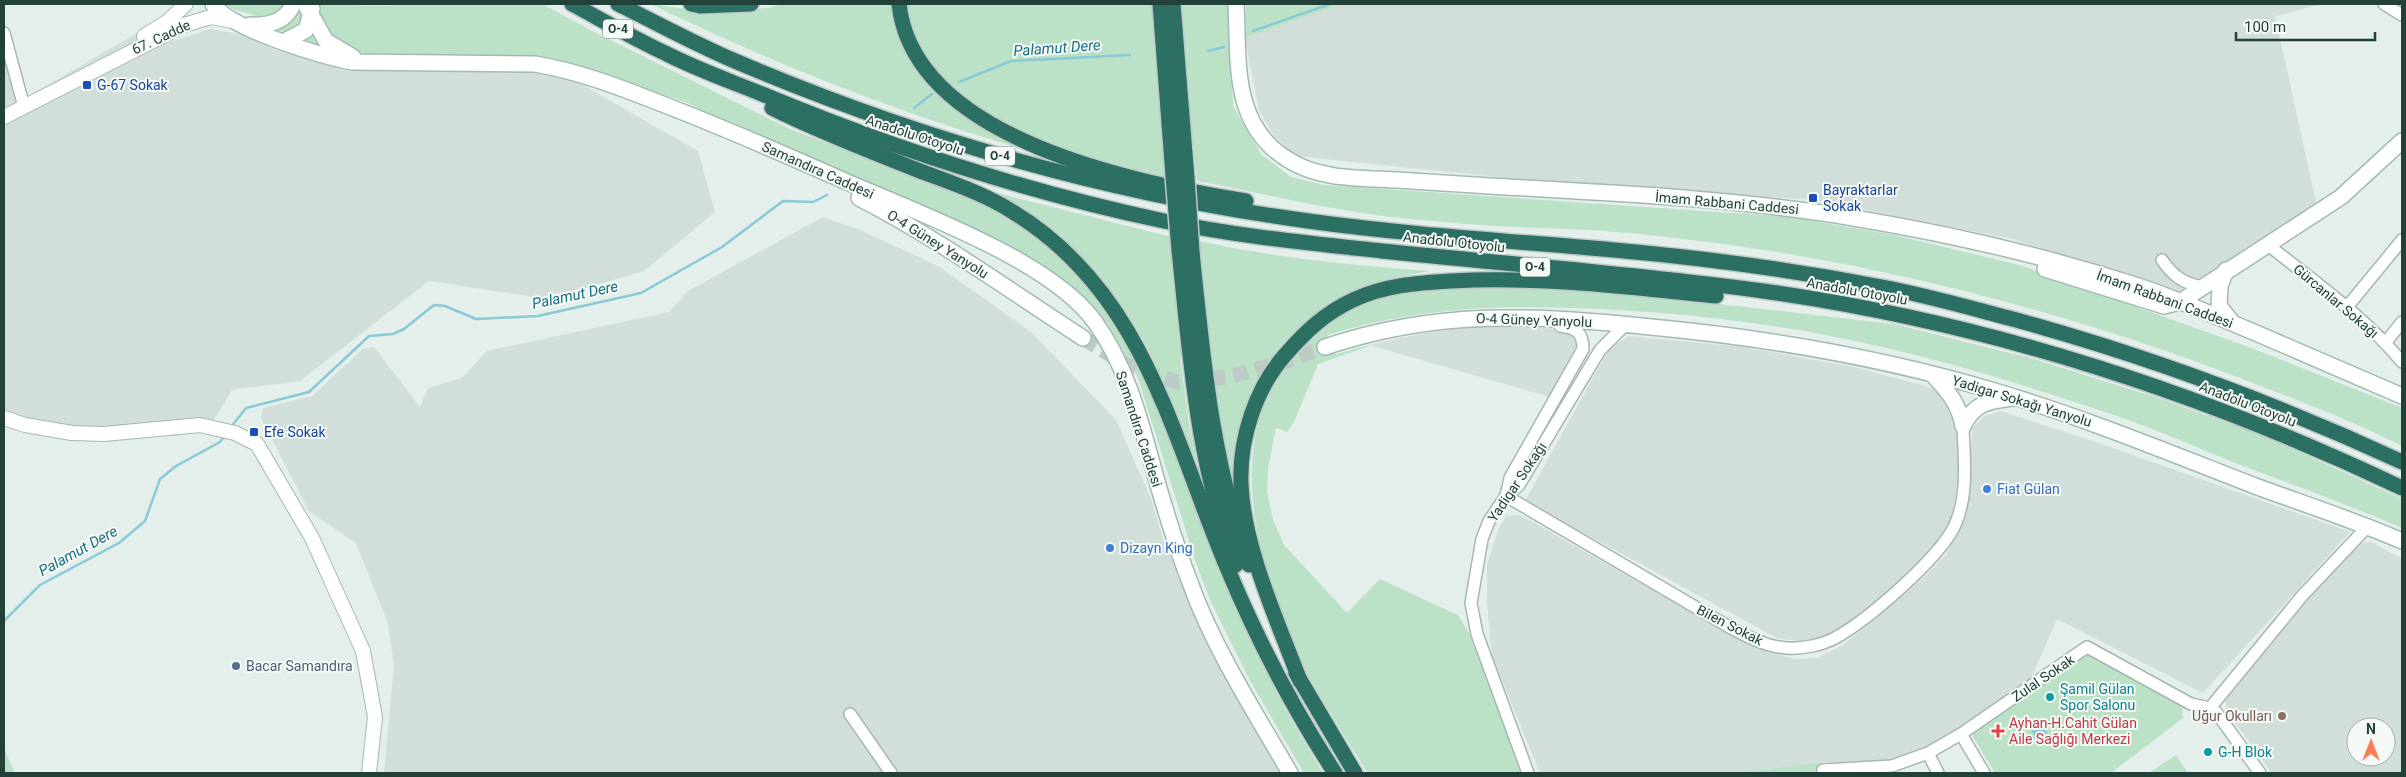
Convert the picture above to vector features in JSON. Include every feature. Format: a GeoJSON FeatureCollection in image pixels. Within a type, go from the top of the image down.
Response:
{"type":"FeatureCollection","features":[{"type":"Feature","properties":{"kind":"highway","name":"Anadolu Otoyolu"},"geometry":{"type":"LineString","coordinates":[[572,4],[665,54],[862,135],[1029,189],[1160,220],[1278,241],[1679,281],[1768,292],[1916,318],[2006,341],[2137,380],[2278,432],[2402,488]]}},
{"type":"Feature","properties":{"kind":"highway","name":"Anadolu Otoyolu"},"geometry":{"type":"LineString","coordinates":[[618,4],[736,61],[862,110],[961,144],[1122,189],[1222,208],[1404,232],[1703,259],[1885,287],[2008,318],[2141,357],[2286,410],[2402,462]]}},
{"type":"Feature","properties":{"kind":"highway"},"geometry":{"type":"LineString","coordinates":[[691,4],[732,6],[751,4]]}},
{"type":"Feature","properties":{"kind":"highway"},"geometry":{"type":"LineString","coordinates":[[899,4],[903,25],[911,45],[922,64],[945,90],[972,112],[1005,132],[1049,151],[1119,174],[1215,196],[1404,232]]}},
{"type":"Feature","properties":{"kind":"highway"},"geometry":{"type":"LineString","coordinates":[[1160,4],[1180,177]]}},
{"type":"Feature","properties":{"kind":"highway"},"geometry":{"type":"LineString","coordinates":[[1173,4],[1180,177],[1195,406],[1211,485],[1234,562],[1276,671]]}},
{"type":"Feature","properties":{"kind":"highway"},"geometry":{"type":"LineString","coordinates":[[665,54],[815,130],[992,201],[1014,212],[1048,237],[1078,264],[1109,300],[1139,347],[1155,380],[1225,563],[1261,647],[1276,671],[1305,728],[1335,773]]}},
{"type":"Feature","properties":{"kind":"highway"},"geometry":{"type":"LineString","coordinates":[[1185,251],[1207,403],[1226,492],[1238,536],[1282,649],[1355,773]]}},
{"type":"Feature","properties":{"kind":"highway"},"geometry":{"type":"LineString","coordinates":[[1300,681],[1264,582],[1249,533],[1241,486],[1242,458],[1258,393],[1276,365],[1316,322],[1338,308],[1374,292],[1400,284],[1487,279],[1532,280],[1757,299],[1916,318]]}},
{"type":"Feature","properties":{"kind":"main road"},"geometry":{"type":"LineString","coordinates":[[213,4],[216,10],[243,24],[283,42],[336,60],[389,63],[535,64],[564,69],[611,84],[706,120]]}},
{"type":"Feature","properties":{"kind":"main road"},"geometry":{"type":"LineString","coordinates":[[243,24],[262,26],[273,23],[286,16],[293,4]]}},
{"type":"Feature","properties":{"kind":"main road","name":"İmam Rabbani Caddesi"},"geometry":{"type":"LineString","coordinates":[[1236,4],[1239,85],[1246,112],[1253,126],[1274,150],[1288,160],[1317,173],[1378,179],[1664,197],[1766,206],[1852,218],[1970,240],[2034,265],[2128,296],[2164,306],[2180,302],[2402,396]]}},
{"type":"Feature","properties":{"kind":"main road"},"geometry":{"type":"LineString","coordinates":[[283,42],[306,30],[310,7]]}},
{"type":"Feature","properties":{"kind":"main road"},"geometry":{"type":"LineString","coordinates":[[310,7],[326,41],[340,51],[353,57],[389,63]]}},
{"type":"Feature","properties":{"kind":"main road","name":"O-4 Güney Yanyolu"},"geometry":{"type":"LineString","coordinates":[[706,120],[887,212],[1083,338]]}},
{"type":"Feature","properties":{"kind":"main road","name":"Samandıra Caddesi"},"geometry":{"type":"LineString","coordinates":[[706,120],[996,248],[1039,273],[1080,306],[1095,321],[1116,358],[1135,404],[1164,507],[1192,589],[1232,673],[1290,773]]}},
{"type":"Feature","properties":{"kind":"main road"},"geometry":{"type":"LineString","coordinates":[[2180,302],[2226,270],[2341,197],[2402,141]]}},
{"type":"Feature","properties":{"kind":"main road"},"geometry":{"type":"LineString","coordinates":[[2226,270],[2220,286],[2219,306],[2226,317],[2234,324]]}},
{"type":"Feature","properties":{"kind":"main road","name":"O-4 Güney Yanyolu"},"geometry":{"type":"LineString","coordinates":[[1325,347],[1400,326],[1483,316],[1555,318],[1626,324]]}},
{"type":"Feature","properties":{"kind":"main road","name":"Yadigar Sokağı Yanyolu"},"geometry":{"type":"LineString","coordinates":[[1626,324],[1741,336],[1840,353],[2015,397],[2090,421],[2258,487],[2368,526],[2402,541]]}},
{"type":"Feature","properties":{"kind":"main road"},"geometry":{"type":"LineString","coordinates":[[1933,375],[1952,396],[1960,409],[1963,426]]}},
{"type":"Feature","properties":{"kind":"main road"},"geometry":{"type":"LineString","coordinates":[[1963,426],[1977,406],[2015,397]]}},
{"type":"Feature","properties":{"kind":"street","name":"67. Cadde"},"geometry":{"type":"LineString","coordinates":[[82,76],[166,22],[186,4]]}},
{"type":"Feature","properties":{"kind":"street"},"geometry":{"type":"LineString","coordinates":[[2384,4],[2402,15]]}},
{"type":"Feature","properties":{"kind":"street","name":"67. Cadde"},"geometry":{"type":"LineString","coordinates":[[4,117],[82,76],[198,20],[211,17],[243,24]]}},
{"type":"Feature","properties":{"kind":"street"},"geometry":{"type":"LineString","coordinates":[[4,33],[24,107]]}},
{"type":"Feature","properties":{"kind":"street"},"geometry":{"type":"LineString","coordinates":[[2347,307],[2402,240]]}},
{"type":"Feature","properties":{"kind":"street","name":"Gürcanlar Sokağı"},"geometry":{"type":"LineString","coordinates":[[2267,244],[2347,307],[2386,342],[2402,362]]}},
{"type":"Feature","properties":{"kind":"street"},"geometry":{"type":"LineString","coordinates":[[2162,260],[2173,275],[2187,284],[2202,287]]}},
{"type":"Feature","properties":{"kind":"street"},"geometry":{"type":"LineString","coordinates":[[1483,316],[1574,328],[1580,333],[1583,341],[1580,358],[1510,478],[1506,496]]}},
{"type":"Feature","properties":{"kind":"street"},"geometry":{"type":"LineString","coordinates":[[2386,342],[2402,322]]}},
{"type":"Feature","properties":{"kind":"street","name":"Yadigar Sokağı"},"geometry":{"type":"LineString","coordinates":[[1528,773],[1477,634],[1471,603],[1482,539],[1489,521],[1506,496],[1519,485],[1600,350],[1626,324]]}},
{"type":"Feature","properties":{"kind":"street"},"geometry":{"type":"LineString","coordinates":[[4,418],[25,425],[72,433],[104,434],[200,425],[229,431],[256,444],[312,538],[363,651],[374,717],[369,773]]}},
{"type":"Feature","properties":{"kind":"street","name":"Bilen Sokak"},"geometry":{"type":"LineString","coordinates":[[1506,496],[1730,628],[1760,642],[1787,648],[1812,646],[1834,639],[1871,612],[1925,564],[1954,527],[1961,507],[1964,471],[1963,426]]}},
{"type":"Feature","properties":{"kind":"street"},"geometry":{"type":"LineString","coordinates":[[2260,773],[2222,718],[2210,708],[2302,596],[2368,526]]}},
{"type":"Feature","properties":{"kind":"street","name":"Zulal Sokak"},"geometry":{"type":"LineString","coordinates":[[1823,772],[1873,771],[1905,763],[1928,753],[1961,734],[2087,647],[2191,704],[2210,708]]}},
{"type":"Feature","properties":{"kind":"street"},"geometry":{"type":"LineString","coordinates":[[850,714],[892,773]]}},
{"type":"Feature","properties":{"kind":"street"},"geometry":{"type":"LineString","coordinates":[[1961,734],[1984,773]]}},
{"type":"Feature","properties":{"kind":"street"},"geometry":{"type":"LineString","coordinates":[[1928,753],[1938,773]]}},
{"type":"Feature","properties":{"kind":"shaded area"},"geometry":{"type":"Polygon","coordinates":[[[1342,4],[2322,4],[2275,16],[2317,207],[2174,294],[2013,239],[1816,200],[1564,184],[1295,156],[1274,135],[1259,110],[1245,38],[1342,4]]]}},
{"type":"Feature","properties":{"kind":"shaded area"},"geometry":{"type":"Polygon","coordinates":[[[161,19],[173,41],[210,29],[240,34],[272,49],[347,71],[491,68],[560,72],[698,151],[715,212],[644,271],[548,299],[429,281],[300,381],[232,390],[212,423],[97,432],[4,417],[4,21],[27,97],[161,19]]]}},
{"type":"Feature","properties":{"kind":"shaded area"},"geometry":{"type":"Polygon","coordinates":[[[823,217],[862,231],[938,266],[1031,332],[1116,420],[1152,501],[1163,539],[1208,643],[1280,773],[384,773],[394,666],[388,623],[356,543],[309,511],[261,418],[263,408],[312,396],[363,349],[374,347],[420,407],[428,388],[462,378],[487,351],[669,312],[688,291],[823,217]]]}},
{"type":"Feature","properties":{"kind":"shaded area"},"geometry":{"type":"Polygon","coordinates":[[[1487,324],[1572,330],[1582,340],[1577,353],[1550,397],[1369,345],[1420,334],[1487,324]]]}},
{"type":"Feature","properties":{"kind":"shaded area"},"geometry":{"type":"Polygon","coordinates":[[[1629,336],[1743,347],[1854,367],[1940,390],[1951,398],[1960,435],[1958,497],[1947,532],[1924,557],[1855,622],[1830,636],[1806,642],[1777,638],[1525,501],[1609,349],[1629,336]]]}},
{"type":"Feature","properties":{"kind":"shaded area"},"geometry":{"type":"Polygon","coordinates":[[[2001,411],[2116,449],[2350,532],[2203,693],[2057,619],[2032,676],[1938,742],[1909,757],[1886,762],[1822,762],[1734,773],[1540,773],[1492,656],[1487,602],[1487,566],[1498,530],[1506,516],[1518,515],[1529,520],[1751,646],[1794,659],[1818,658],[1843,645],[1872,622],[1926,576],[1948,552],[1964,518],[1973,427],[1985,416],[2001,411]]]}},
{"type":"Feature","properties":{"kind":"shaded area"},"geometry":{"type":"Polygon","coordinates":[[[2371,542],[2402,559],[2402,773],[2272,773],[2226,710],[2226,696],[2355,544],[2371,542]]]}},
{"type":"Feature","properties":{"kind":"green space"},"geometry":{"type":"Polygon","coordinates":[[[224,4],[287,4],[284,11],[264,18],[235,10],[224,4]]]}},
{"type":"Feature","properties":{"kind":"green space"},"geometry":{"type":"Polygon","coordinates":[[[299,4],[304,20],[298,28],[286,32],[271,29],[299,4]]]}},
{"type":"Feature","properties":{"kind":"green space"},"geometry":{"type":"Polygon","coordinates":[[[320,4],[372,6],[403,4],[542,4],[596,33],[792,130],[968,195],[1004,212],[1058,253],[1103,300],[1152,392],[1224,579],[1270,680],[1323,773],[1304,773],[1249,679],[1211,602],[1196,563],[1138,378],[1108,324],[1078,291],[1033,260],[733,123],[731,125],[688,103],[579,66],[535,56],[364,53],[341,45],[332,38],[321,21],[319,15],[320,4]]]}},
{"type":"Feature","properties":{"kind":"green space"},"geometry":{"type":"Polygon","coordinates":[[[651,4],[714,13],[768,8],[782,4],[893,4],[900,34],[928,83],[945,98],[1043,155],[941,123],[843,88],[747,49],[651,4]]]}},
{"type":"Feature","properties":{"kind":"green space"},"geometry":{"type":"Polygon","coordinates":[[[905,4],[1153,4],[1166,179],[1097,160],[1024,134],[990,116],[960,96],[935,71],[916,41],[905,4]]]}},
{"type":"Feature","properties":{"kind":"green space"},"geometry":{"type":"Polygon","coordinates":[[[1178,4],[1229,4],[1233,106],[1261,154],[1291,177],[1324,185],[1790,217],[1894,235],[2019,265],[2254,349],[2402,408],[2402,446],[2359,425],[2314,407],[2154,347],[2084,324],[2012,304],[1868,269],[1795,255],[1648,235],[1469,224],[1381,216],[1197,181],[1178,4]]]}},
{"type":"Feature","properties":{"kind":"green space"},"geometry":{"type":"Polygon","coordinates":[[[1246,4],[1342,4],[1245,38],[1246,4]]]}},
{"type":"Feature","properties":{"kind":"green space"},"geometry":{"type":"Polygon","coordinates":[[[313,28],[337,53],[300,41],[313,28]]]}},
{"type":"Feature","properties":{"kind":"green space"},"geometry":{"type":"Polygon","coordinates":[[[993,192],[1171,237],[1182,356],[1180,357],[1189,424],[1197,460],[1195,462],[1177,414],[1150,352],[1142,337],[1140,338],[1105,285],[993,192]]]}},
{"type":"Feature","properties":{"kind":"green space"},"geometry":{"type":"Polygon","coordinates":[[[1199,241],[1285,256],[1430,271],[1387,279],[1348,294],[1308,319],[1282,344],[1251,391],[1246,408],[1234,491],[1209,359],[1199,241]]]}},
{"type":"Feature","properties":{"kind":"green space"},"geometry":{"type":"Polygon","coordinates":[[[1497,285],[1597,290],[1894,324],[2030,358],[2155,397],[2267,437],[2402,499],[2402,528],[2111,414],[1958,366],[1832,336],[1766,325],[1699,317],[1632,311],[1529,307],[1429,313],[1363,325],[1328,335],[1325,341],[1336,354],[1369,346],[1318,364],[1294,422],[1287,432],[1276,428],[1268,468],[1267,492],[1273,520],[1284,545],[1347,613],[1380,579],[1458,615],[1469,633],[1522,773],[1368,773],[1302,665],[1284,623],[1272,588],[1254,514],[1252,477],[1254,441],[1263,406],[1284,368],[1323,329],[1352,309],[1374,299],[1404,291],[1497,285]]]}},
{"type":"Feature","properties":{"kind":"green space"},"geometry":{"type":"Polygon","coordinates":[[[2085,651],[2182,704],[2183,718],[2111,773],[1995,773],[1973,737],[1973,733],[2058,675],[2085,651]]]}},
{"type":"Feature","properties":{"kind":"green space"},"geometry":{"type":"Polygon","coordinates":[[[4,749],[15,773],[4,773],[4,749]]]}},
{"type":"Feature","properties":{"kind":"green space"},"geometry":{"type":"Polygon","coordinates":[[[2176,755],[2188,773],[2149,773],[2176,755]]]}},
{"type":"Feature","properties":{"kind":"green space"},"geometry":{"type":"Polygon","coordinates":[[[1822,762],[1820,773],[1734,773],[1822,762]]]}},
{"type":"Feature","properties":{"kind":"water"},"geometry":{"type":"Polygon","coordinates":[[[2042,724],[2043,728],[2048,728],[2046,732],[2049,735],[2045,737],[2045,741],[2041,739],[2038,742],[2032,738],[2034,734],[2030,731],[2035,730],[2034,725],[2038,727],[2042,724]]]}},
{"type":"Feature","properties":{"kind":"waterway","name":"Palamut Dere"},"geometry":{"type":"LineString","coordinates":[[1253,31],[1330,4]]}},
{"type":"Feature","properties":{"kind":"waterway","name":"Palamut Dere"},"geometry":{"type":"LineString","coordinates":[[1208,51],[1224,47]]}},
{"type":"Feature","properties":{"kind":"waterway","name":"Palamut Dere"},"geometry":{"type":"LineString","coordinates":[[959,82],[1011,61],[1130,55]]}},
{"type":"Feature","properties":{"kind":"waterway","name":"Palamut Dere"},"geometry":{"type":"LineString","coordinates":[[914,108],[932,94]]}},
{"type":"Feature","properties":{"kind":"waterway","name":"Palamut Dere"},"geometry":{"type":"LineString","coordinates":[[231,427],[246,408],[309,392],[369,336],[393,334],[404,329],[434,305],[445,306],[476,319],[538,316],[641,293],[722,247],[783,201],[813,202],[827,195]]}},
{"type":"Feature","properties":{"kind":"waterway","name":"Palamut Dere"},"geometry":{"type":"LineString","coordinates":[[4,621],[40,585],[119,543],[145,521],[160,479],[176,466],[220,442],[225,435]]}},
{"type":"Feature","properties":{"kind":"tunnel"},"geometry":{"type":"LineString","coordinates":[[1083,338],[1127,365],[1177,382],[1229,377],[1287,361],[1325,347]]}},
{"type":"Feature","properties":{"kind":"place","name":"G-67 Sokak"},"geometry":{"type":"Point","coordinates":[87,85]}},
{"type":"Feature","properties":{"kind":"place","name":"Bayraktarlar Sokak"},"geometry":{"type":"Point","coordinates":[1813,198]}},
{"type":"Feature","properties":{"kind":"place","name":"Efe Sokak"},"geometry":{"type":"Point","coordinates":[254,432]}},
{"type":"Feature","properties":{"kind":"place","name":"Fiat Gülan"},"geometry":{"type":"Point","coordinates":[1987,489]}},
{"type":"Feature","properties":{"kind":"place","name":"Dizayn King"},"geometry":{"type":"Point","coordinates":[1110,548]}},
{"type":"Feature","properties":{"kind":"place","name":"Bacar Samandıra"},"geometry":{"type":"Point","coordinates":[236,666]}},
{"type":"Feature","properties":{"kind":"place","name":"Şamil Gülan Spor Salonu"},"geometry":{"type":"Point","coordinates":[2050,697]}},
{"type":"Feature","properties":{"kind":"place","name":"Uğur Okulları"},"geometry":{"type":"Point","coordinates":[2282,716]}},
{"type":"Feature","properties":{"kind":"place","name":"Ayhan-H.Cahit Gülan Aile Sağlığı Merkezi"},"geometry":{"type":"Point","coordinates":[1998,731]}},
{"type":"Feature","properties":{"kind":"place","name":"G-H Blok"},"geometry":{"type":"Point","coordinates":[2208,752]}}]}
